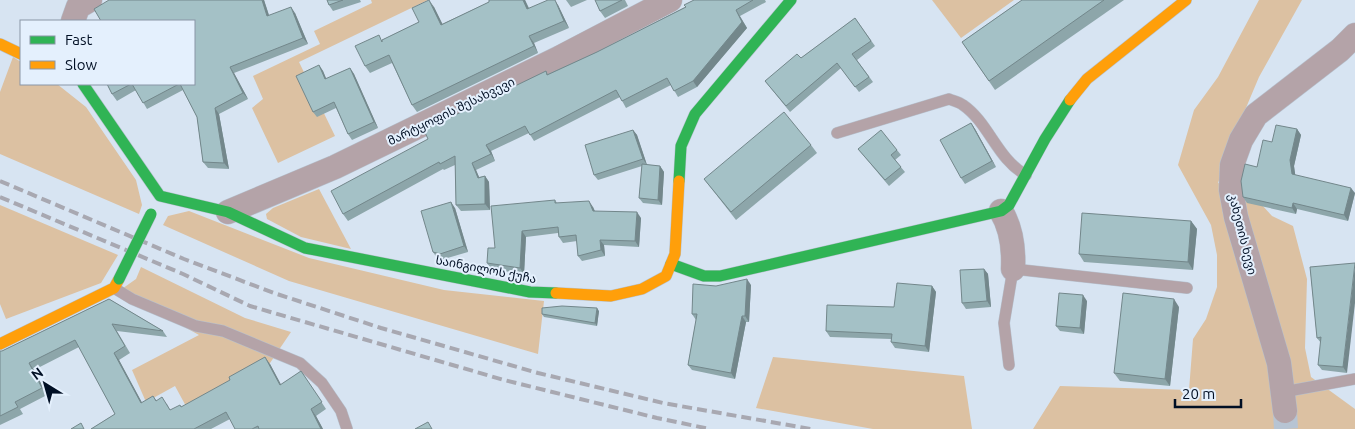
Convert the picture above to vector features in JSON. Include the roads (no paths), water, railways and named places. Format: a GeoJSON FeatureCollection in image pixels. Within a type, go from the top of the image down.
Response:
{"type":"FeatureCollection","features":[{"type":"Feature","properties":{"kind":"street"},"geometry":{"type":"LineString","coordinates":[[73,20],[78,7],[90,0]]}},
{"type":"Feature","properties":{"kind":"street","name":"მარტყოფის შესახვევი"},"geometry":{"type":"LineString","coordinates":[[228,212],[344,163],[559,58],[670,0]]}},
{"type":"Feature","properties":{"kind":"street"},"geometry":{"type":"LineString","coordinates":[[791,0],[696,114],[681,146],[675,254],[671,264],[704,276],[720,276],[1001,211],[1009,204],[1063,110],[1087,79],[1186,0]]}},
{"type":"Feature","properties":{"kind":"street","name":"კახეთის ხევი"},"geometry":{"type":"LineString","coordinates":[[1284,401],[1278,364],[1236,217],[1231,190],[1232,164],[1241,140],[1256,115],[1340,50],[1355,35]]}},
{"type":"Feature","properties":{"kind":"street"},"geometry":{"type":"LineString","coordinates":[[0,44],[20,54]]}},
{"type":"Feature","properties":{"kind":"street"},"geometry":{"type":"LineString","coordinates":[[0,344],[117,284],[160,196],[84,85]]}},
{"type":"Feature","properties":{"kind":"street","name":"საინგილოს ქუჩა"},"geometry":{"type":"LineString","coordinates":[[160,196],[228,212],[305,248],[530,292],[611,296],[642,289],[666,276],[671,264]]}},
{"type":"Feature","properties":{"kind":"street"},"geometry":{"type":"LineString","coordinates":[[1001,211],[1008,222],[1012,236],[1014,251],[1013,269]]}},
{"type":"Feature","properties":{"kind":"lane"},"geometry":{"type":"LineString","coordinates":[[837,133],[949,99],[963,104],[973,114],[1008,161],[1016,170],[1026,176]]}},
{"type":"Feature","properties":{"kind":"lane"},"geometry":{"type":"LineString","coordinates":[[1009,364],[1004,323],[1013,269],[1187,288]]}},
{"type":"Feature","properties":{"kind":"lane"},"geometry":{"type":"LineString","coordinates":[[117,284],[132,299],[196,326],[223,331],[300,363],[322,383],[341,411],[347,429]]}},
{"type":"Feature","properties":{"kind":"lane"},"geometry":{"type":"LineString","coordinates":[[1284,401],[1355,379]]}},
{"type":"Feature","properties":{"kind":"tunnel"},"geometry":{"type":"LineString","coordinates":[[1285,411],[1286,429]]}},
{"type":"Feature","properties":{"kind":"railway"},"geometry":{"type":"LineString","coordinates":[[0,181],[184,259],[274,293],[381,328],[538,373],[663,403],[811,429]]}},
{"type":"Feature","properties":{"kind":"railway"},"geometry":{"type":"LineString","coordinates":[[0,197],[183,274],[250,306],[504,380],[657,418],[710,429]]}}]}
